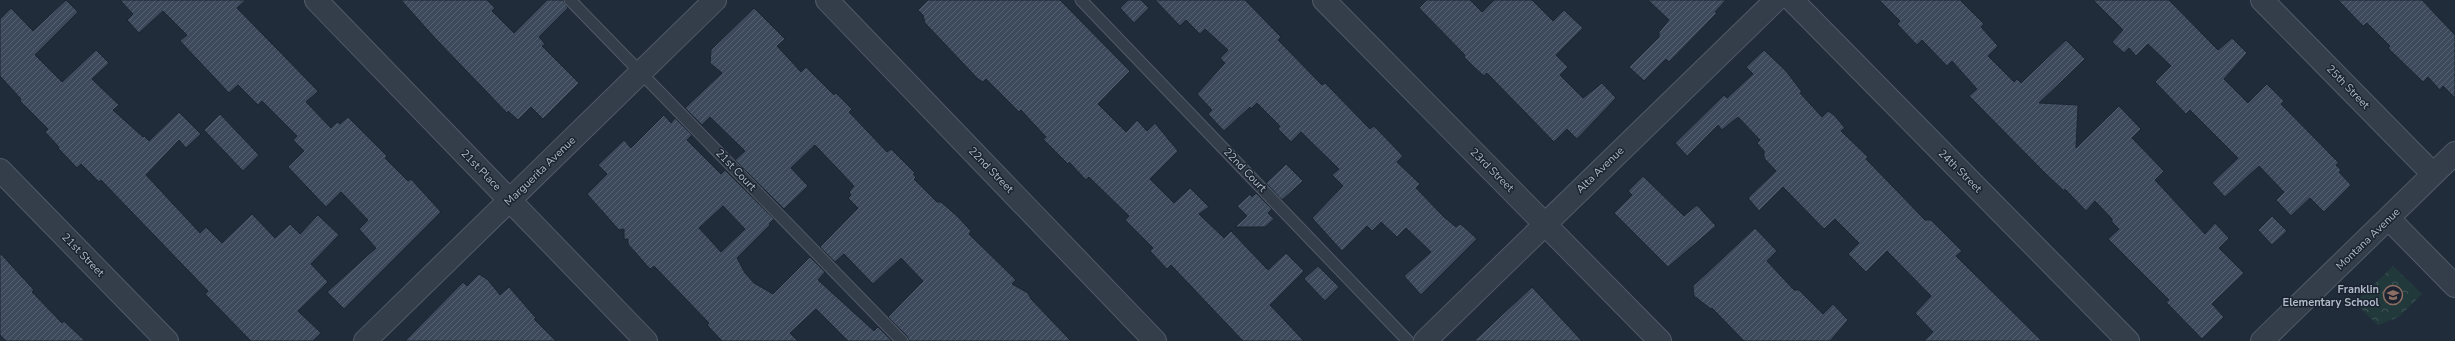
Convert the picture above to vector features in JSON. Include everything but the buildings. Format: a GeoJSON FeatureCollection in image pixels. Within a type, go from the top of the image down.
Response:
{"type":"FeatureCollection","features":[{"type":"Feature","properties":{"kind":"street","name":"21st Place"},"geometry":{"type":"LineString","coordinates":[[316,0],[646,341]]}},
{"type":"Feature","properties":{"kind":"street","name":"Marguerita Avenue"},"geometry":{"type":"LineString","coordinates":[[365,341],[715,0]]}},
{"type":"Feature","properties":{"kind":"street","name":"22nd Street"},"geometry":{"type":"LineString","coordinates":[[826,0],[1155,341]]}},
{"type":"Feature","properties":{"kind":"street","name":"23rd Street"},"geometry":{"type":"LineString","coordinates":[[1324,0],[1660,341]]}},
{"type":"Feature","properties":{"kind":"street","name":"Alta Avenue"},"geometry":{"type":"LineString","coordinates":[[1425,341],[1776,0]]}},
{"type":"Feature","properties":{"kind":"street","name":"24th Street"},"geometry":{"type":"LineString","coordinates":[[1792,0],[2128,341]]}},
{"type":"Feature","properties":{"kind":"street","name":"25th Street"},"geometry":{"type":"LineString","coordinates":[[2262,0],[2433,174]]}},
{"type":"Feature","properties":{"kind":"street","name":"Montana Avenue"},"geometry":{"type":"LineString","coordinates":[[2262,341],[2389,219],[2455,153]]}},
{"type":"Feature","properties":{"kind":"street","name":"21st Street"},"geometry":{"type":"LineString","coordinates":[[0,170],[167,341]]}},
{"type":"Feature","properties":{"kind":"street"},"geometry":{"type":"LineString","coordinates":[[2389,219],[2455,286]]}},
{"type":"Feature","properties":{"kind":"lane","name":"21st Court"},"geometry":{"type":"LineString","coordinates":[[570,0],[902,341]]}},
{"type":"Feature","properties":{"kind":"lane","name":"22nd Court"},"geometry":{"type":"LineString","coordinates":[[1081,0],[1408,341]]}},
{"type":"Feature","properties":{"kind":"green space"},"geometry":{"type":"Polygon","coordinates":[[[2393,266],[2422,294],[2399,317],[2378,325],[2355,303],[2393,266]]]}},
{"type":"Feature","properties":{"kind":"place","name":"Franklin Elementary School"},"geometry":{"type":"Point","coordinates":[2393,295]}}]}
